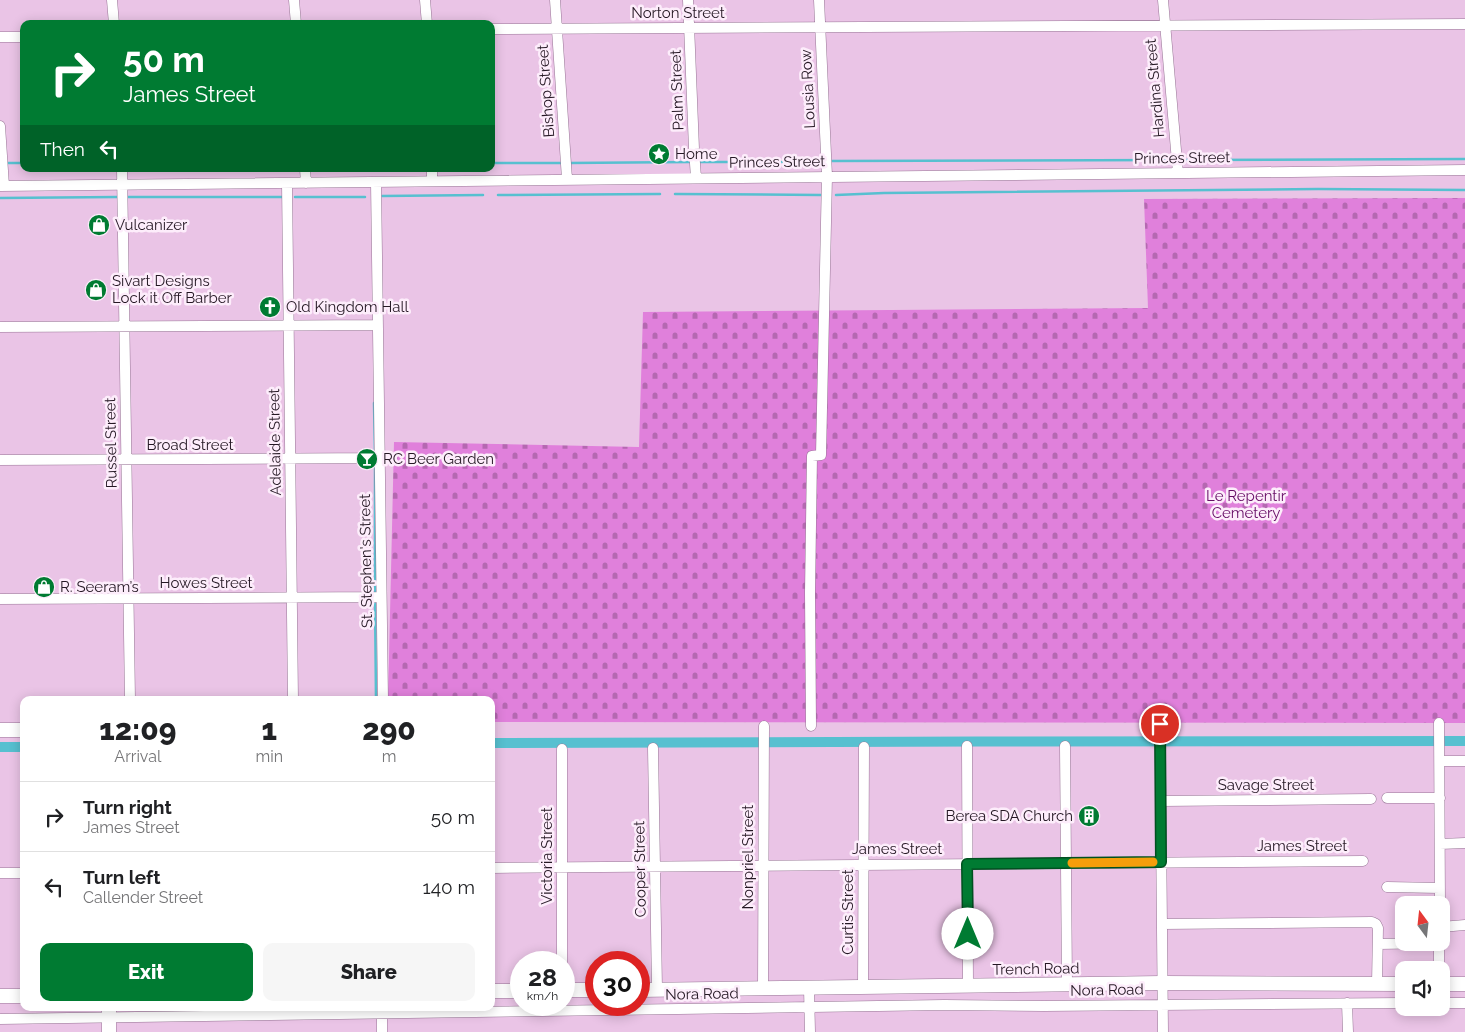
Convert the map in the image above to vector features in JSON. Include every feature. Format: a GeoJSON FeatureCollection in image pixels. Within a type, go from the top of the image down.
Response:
{"type":"FeatureCollection","features":[{"type":"Feature","properties":{"kind":"street"},"geometry":{"type":"LineString","coordinates":[[112,0],[114,20]]}},
{"type":"Feature","properties":{"kind":"street"},"geometry":{"type":"LineString","coordinates":[[294,0],[296,20]]}},
{"type":"Feature","properties":{"kind":"street"},"geometry":{"type":"LineString","coordinates":[[424,0],[426,20]]}},
{"type":"Feature","properties":{"kind":"street","name":"Bishop Street"},"geometry":{"type":"LineString","coordinates":[[555,0],[567,175]]}},
{"type":"Feature","properties":{"kind":"street","name":"Palm Street"},"geometry":{"type":"LineString","coordinates":[[688,0],[696,174]]}},
{"type":"Feature","properties":{"kind":"street","name":"Lousia Row"},"geometry":{"type":"LineString","coordinates":[[811,726],[812,456],[822,455],[827,173],[819,0]]}},
{"type":"Feature","properties":{"kind":"street","name":"Hardina Street"},"geometry":{"type":"LineString","coordinates":[[1163,0],[1178,173]]}},
{"type":"Feature","properties":{"kind":"street","name":"Norton Street"},"geometry":{"type":"LineString","coordinates":[[495,29],[1465,24]]}},
{"type":"Feature","properties":{"kind":"street"},"geometry":{"type":"LineString","coordinates":[[0,37],[20,37]]}},
{"type":"Feature","properties":{"kind":"street"},"geometry":{"type":"LineString","coordinates":[[0,126],[2,186]]}},
{"type":"Feature","properties":{"kind":"street","name":"Princes Street"},"geometry":{"type":"LineString","coordinates":[[2,186],[376,182],[432,174],[1178,173],[1465,170]]}},
{"type":"Feature","properties":{"kind":"street","name":"Russel Street"},"geometry":{"type":"LineString","coordinates":[[122,172],[130,696]]}},
{"type":"Feature","properties":{"kind":"street"},"geometry":{"type":"LineString","coordinates":[[305,172],[306,182]]}},
{"type":"Feature","properties":{"kind":"street","name":"St. Stephen's Street"},"geometry":{"type":"LineString","coordinates":[[376,182],[382,696]]}},
{"type":"Feature","properties":{"kind":"street","name":"Adelaide Street"},"geometry":{"type":"LineString","coordinates":[[287,183],[294,696]]}},
{"type":"Feature","properties":{"kind":"street"},"geometry":{"type":"LineString","coordinates":[[0,327],[378,325]]}},
{"type":"Feature","properties":{"kind":"street","name":"Broad Street"},"geometry":{"type":"LineString","coordinates":[[0,460],[380,458]]}},
{"type":"Feature","properties":{"kind":"street","name":"Howes Street"},"geometry":{"type":"LineString","coordinates":[[0,599],[381,597]]}},
{"type":"Feature","properties":{"kind":"street"},"geometry":{"type":"LineString","coordinates":[[1439,723],[1440,896]]}},
{"type":"Feature","properties":{"kind":"street","name":"Nonpriel Street"},"geometry":{"type":"LineString","coordinates":[[763,988],[764,726]]}},
{"type":"Feature","properties":{"kind":"street"},"geometry":{"type":"LineString","coordinates":[[1160,727],[1163,1032]]}},
{"type":"Feature","properties":{"kind":"street"},"geometry":{"type":"LineString","coordinates":[[0,730],[20,730]]}},
{"type":"Feature","properties":{"kind":"street"},"geometry":{"type":"LineString","coordinates":[[967,746],[968,986]]}},
{"type":"Feature","properties":{"kind":"street"},"geometry":{"type":"LineString","coordinates":[[1065,746],[1067,984]]}},
{"type":"Feature","properties":{"kind":"street","name":"Curtis Street"},"geometry":{"type":"LineString","coordinates":[[863,987],[864,747]]}},
{"type":"Feature","properties":{"kind":"street","name":"Cooper Street"},"geometry":{"type":"LineString","coordinates":[[653,748],[657,989]]}},
{"type":"Feature","properties":{"kind":"street","name":"Victoria Street"},"geometry":{"type":"LineString","coordinates":[[562,749],[562,951]]}},
{"type":"Feature","properties":{"kind":"street"},"geometry":{"type":"LineString","coordinates":[[1440,761],[1465,761]]}},
{"type":"Feature","properties":{"kind":"street"},"geometry":{"type":"LineString","coordinates":[[1387,798],[1440,798]]}},
{"type":"Feature","properties":{"kind":"street","name":"Savage Street"},"geometry":{"type":"LineString","coordinates":[[1161,801],[1371,799]]}},
{"type":"Feature","properties":{"kind":"street"},"geometry":{"type":"LineString","coordinates":[[1440,844],[1465,843]]}},
{"type":"Feature","properties":{"kind":"street","name":"James Street"},"geometry":{"type":"LineString","coordinates":[[495,868],[1363,861]]}},
{"type":"Feature","properties":{"kind":"street"},"geometry":{"type":"LineString","coordinates":[[0,873],[20,873]]}},
{"type":"Feature","properties":{"kind":"street"},"geometry":{"type":"LineString","coordinates":[[1387,887],[1440,888]]}},
{"type":"Feature","properties":{"kind":"street"},"geometry":{"type":"LineString","coordinates":[[1162,924],[1368,922],[1378,926],[1378,984]]}},
{"type":"Feature","properties":{"kind":"street"},"geometry":{"type":"LineString","coordinates":[[1450,927],[1465,926]]}},
{"type":"Feature","properties":{"kind":"street"},"geometry":{"type":"LineString","coordinates":[[1378,944],[1395,944]]}},
{"type":"Feature","properties":{"kind":"street","name":"Trench Road"},"geometry":{"type":"LineString","coordinates":[[650,989],[1162,983],[1395,984]]}},
{"type":"Feature","properties":{"kind":"street"},"geometry":{"type":"LineString","coordinates":[[1450,984],[1465,984]]}},
{"type":"Feature","properties":{"kind":"street"},"geometry":{"type":"LineString","coordinates":[[809,988],[810,1032]]}},
{"type":"Feature","properties":{"kind":"street"},"geometry":{"type":"LineString","coordinates":[[495,991],[510,991]]}},
{"type":"Feature","properties":{"kind":"street"},"geometry":{"type":"LineString","coordinates":[[0,996],[20,996]]}},
{"type":"Feature","properties":{"kind":"street"},"geometry":{"type":"LineString","coordinates":[[1347,1003],[1348,1032]]}},
{"type":"Feature","properties":{"kind":"street","name":"Nora Road"},"geometry":{"type":"LineString","coordinates":[[495,1009],[944,1004],[1044,1006],[1395,1003]]}},
{"type":"Feature","properties":{"kind":"street"},"geometry":{"type":"LineString","coordinates":[[1450,1003],[1465,1003]]}},
{"type":"Feature","properties":{"kind":"street","name":"Nora Road"},"geometry":{"type":"LineString","coordinates":[[0,1019],[109,1012],[246,1011]]}},
{"type":"Feature","properties":{"kind":"street"},"geometry":{"type":"LineString","coordinates":[[382,1011],[382,1032]]}},
{"type":"Feature","properties":{"kind":"street"},"geometry":{"type":"LineString","coordinates":[[109,1012],[109,1032]]}},
{"type":"Feature","properties":{"kind":"green space","name":"Le Repentir Cemetery"},"geometry":{"type":"Polygon","coordinates":[[[1465,198],[1465,723],[495,722],[495,696],[388,696],[394,442],[639,447],[643,312],[1148,308],[1144,199],[1465,198]]]}},
{"type":"Feature","properties":{"kind":"waterway"},"geometry":{"type":"LineString","coordinates":[[1179,160],[1465,159]]}},
{"type":"Feature","properties":{"kind":"waterway"},"geometry":{"type":"LineString","coordinates":[[829,161],[1174,160]]}},
{"type":"Feature","properties":{"kind":"waterway"},"geometry":{"type":"LineString","coordinates":[[569,163],[691,162]]}},
{"type":"Feature","properties":{"kind":"waterway"},"geometry":{"type":"LineString","coordinates":[[697,162],[824,162]]}},
{"type":"Feature","properties":{"kind":"waterway"},"geometry":{"type":"LineString","coordinates":[[5,163],[20,163]]}},
{"type":"Feature","properties":{"kind":"waterway"},"geometry":{"type":"LineString","coordinates":[[495,163],[564,163]]}},
{"type":"Feature","properties":{"kind":"waterway"},"geometry":{"type":"LineString","coordinates":[[836,195],[1318,189],[1465,190]]}},
{"type":"Feature","properties":{"kind":"waterway"},"geometry":{"type":"LineString","coordinates":[[498,195],[660,194]]}},
{"type":"Feature","properties":{"kind":"waterway"},"geometry":{"type":"LineString","coordinates":[[675,194],[821,195]]}},
{"type":"Feature","properties":{"kind":"waterway"},"geometry":{"type":"LineString","coordinates":[[382,196],[483,195]]}},
{"type":"Feature","properties":{"kind":"waterway"},"geometry":{"type":"LineString","coordinates":[[0,198],[117,197]]}},
{"type":"Feature","properties":{"kind":"waterway"},"geometry":{"type":"LineString","coordinates":[[128,197],[284,197]]}},
{"type":"Feature","properties":{"kind":"waterway"},"geometry":{"type":"LineString","coordinates":[[295,197],[365,197]]}},
{"type":"Feature","properties":{"kind":"waterway"},"geometry":{"type":"LineString","coordinates":[[374,403],[375,455]]}},
{"type":"Feature","properties":{"kind":"waterway"},"geometry":{"type":"LineString","coordinates":[[375,460],[375,595]]}},
{"type":"Feature","properties":{"kind":"waterway"},"geometry":{"type":"LineString","coordinates":[[375,600],[376,696]]}},
{"type":"Feature","properties":{"kind":"waterway"},"geometry":{"type":"LineString","coordinates":[[495,743],[1465,741]]}},
{"type":"Feature","properties":{"kind":"waterway"},"geometry":{"type":"LineString","coordinates":[[0,747],[20,747]]}},
{"type":"Feature","properties":{"kind":"slow traffic"},"geometry":{"type":"LineString","coordinates":[[1072,863],[1153,862]]}},
{"type":"Feature","properties":{"kind":"place","name":"Home"},"geometry":{"type":"Point","coordinates":[659,154]}},
{"type":"Feature","properties":{"kind":"place","name":"Vulcanizer"},"geometry":{"type":"Point","coordinates":[99,225]}},
{"type":"Feature","properties":{"kind":"place","name":"Sivart Designs Lock it Off Barber"},"geometry":{"type":"Point","coordinates":[96,290]}},
{"type":"Feature","properties":{"kind":"place","name":"Old Kingdom Hall"},"geometry":{"type":"Point","coordinates":[270,307]}},
{"type":"Feature","properties":{"kind":"place","name":"RC Beer Garden"},"geometry":{"type":"Point","coordinates":[367,459]}},
{"type":"Feature","properties":{"kind":"place","name":"R. Seeram’s"},"geometry":{"type":"Point","coordinates":[44,587]}},
{"type":"Feature","properties":{"kind":"place","name":"Berea SDA Church"},"geometry":{"type":"Point","coordinates":[1089,816]}},
{"type":"Feature","properties":{"kind":"route"},"geometry":{"type":"LineString","coordinates":[[968,934],[967,864],[1161,862],[1160,724]]}}]}
